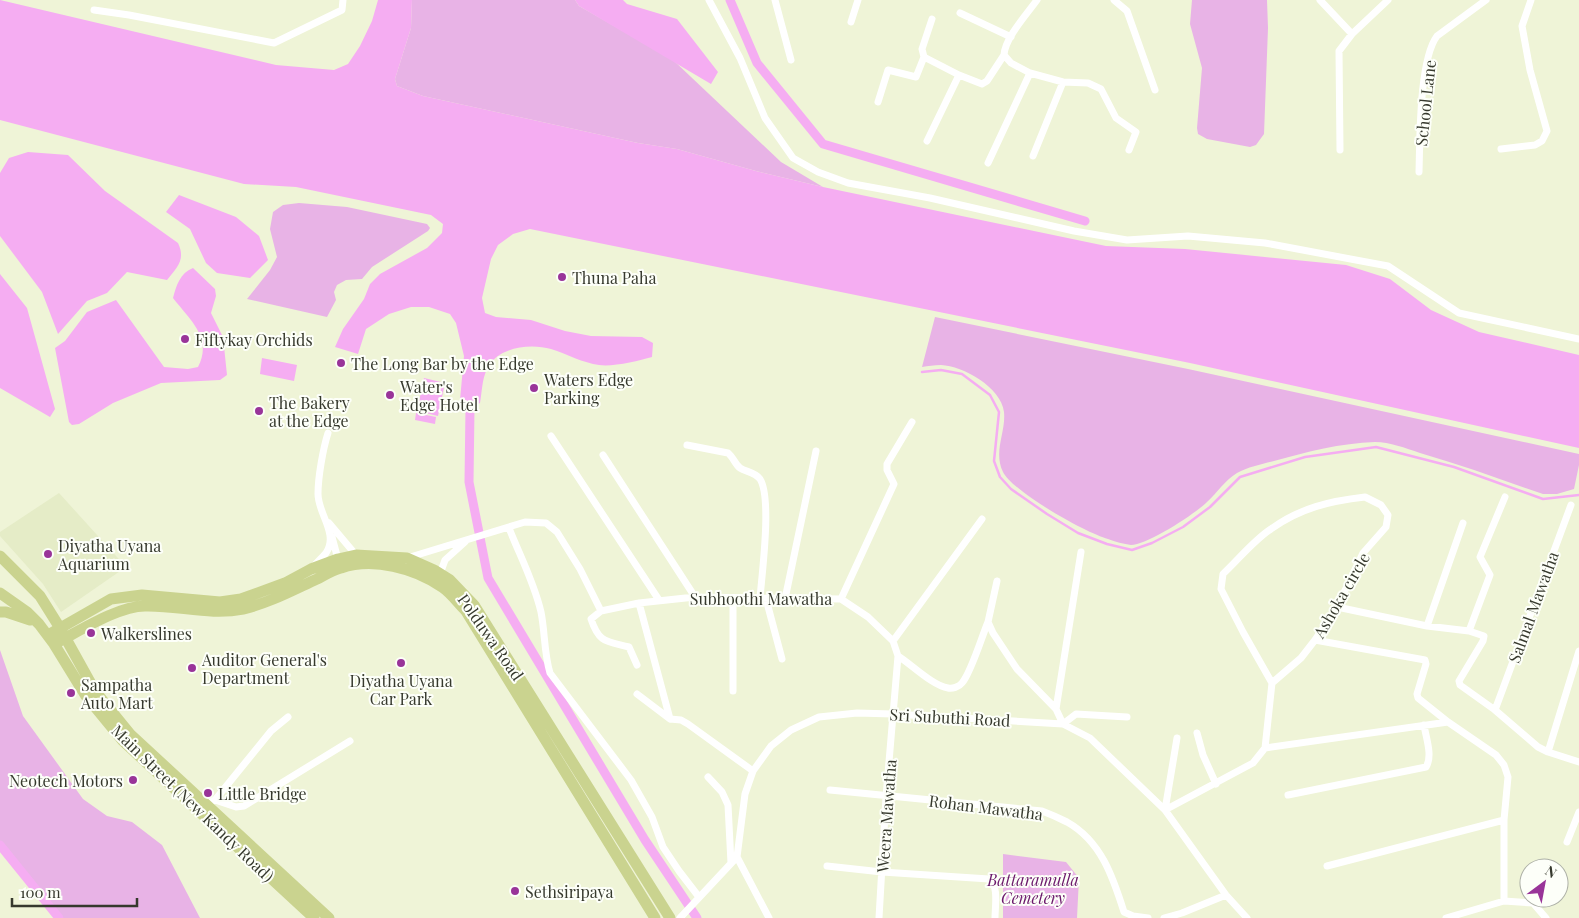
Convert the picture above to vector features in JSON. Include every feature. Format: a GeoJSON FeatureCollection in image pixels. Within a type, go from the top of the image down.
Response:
{"type":"FeatureCollection","features":[{"type":"Feature","properties":{"kind":"main road","name":"Polduwa Road"},"geometry":{"type":"LineString","coordinates":[[63,633],[120,611],[144,606],[221,612],[243,608],[273,599],[356,555],[407,558],[450,580],[474,605],[670,918]]}},
{"type":"Feature","properties":{"kind":"main road"},"geometry":{"type":"LineString","coordinates":[[0,556],[29,584]]}},
{"type":"Feature","properties":{"kind":"main road"},"geometry":{"type":"LineString","coordinates":[[0,563],[29,584]]}},
{"type":"Feature","properties":{"kind":"main road","name":"Polduwa Road"},"geometry":{"type":"LineString","coordinates":[[63,633],[111,599],[142,595],[220,602],[241,599],[285,582],[311,569],[339,563],[389,565],[405,568],[429,579],[444,588],[466,611],[655,918]]}},
{"type":"Feature","properties":{"kind":"main road","name":"Main Street (New Kandy Road)"},"geometry":{"type":"LineString","coordinates":[[29,584],[40,596],[95,690],[130,734],[211,802],[329,918]]}},
{"type":"Feature","properties":{"kind":"main road","name":"Main Street (New Kandy Road)"},"geometry":{"type":"LineString","coordinates":[[0,593],[27,612],[39,624],[51,639],[86,696],[123,741],[314,918]]}},
{"type":"Feature","properties":{"kind":"main road"},"geometry":{"type":"LineString","coordinates":[[0,612],[15,614],[39,624]]}},
{"type":"Feature","properties":{"kind":"main road"},"geometry":{"type":"LineString","coordinates":[[51,639],[63,633]]}},
{"type":"Feature","properties":{"kind":"street"},"geometry":{"type":"LineString","coordinates":[[94,10],[129,15],[274,44],[342,10],[344,0]]}},
{"type":"Feature","properties":{"kind":"street"},"geometry":{"type":"LineString","coordinates":[[709,0],[740,58],[765,118],[793,158],[818,172],[848,183],[930,198],[1074,231],[1127,240],[1188,236],[1265,243],[1388,266],[1459,313],[1579,339]]}},
{"type":"Feature","properties":{"kind":"street"},"geometry":{"type":"LineString","coordinates":[[775,0],[792,60]]}},
{"type":"Feature","properties":{"kind":"street"},"geometry":{"type":"LineString","coordinates":[[852,22],[858,0]]}},
{"type":"Feature","properties":{"kind":"street"},"geometry":{"type":"LineString","coordinates":[[924,57],[959,75],[982,84],[987,81],[1004,56],[1004,51],[1010,37],[1037,0]]}},
{"type":"Feature","properties":{"kind":"street"},"geometry":{"type":"LineString","coordinates":[[1114,0],[1126,11],[1155,90]]}},
{"type":"Feature","properties":{"kind":"street"},"geometry":{"type":"LineString","coordinates":[[1320,0],[1352,34]]}},
{"type":"Feature","properties":{"kind":"street"},"geometry":{"type":"LineString","coordinates":[[1340,150],[1339,52],[1352,34],[1388,0]]}},
{"type":"Feature","properties":{"kind":"street","name":"School Lane"},"geometry":{"type":"LineString","coordinates":[[1419,172],[1424,76],[1431,43],[1437,36],[1486,0]]}},
{"type":"Feature","properties":{"kind":"street"},"geometry":{"type":"LineString","coordinates":[[1502,149],[1535,145],[1542,141],[1546,131],[1530,70],[1522,26],[1531,0]]}},
{"type":"Feature","properties":{"kind":"street"},"geometry":{"type":"LineString","coordinates":[[960,12],[1010,37]]}},
{"type":"Feature","properties":{"kind":"street"},"geometry":{"type":"LineString","coordinates":[[878,102],[888,70],[916,77],[924,57],[922,49],[932,19]]}},
{"type":"Feature","properties":{"kind":"street"},"geometry":{"type":"LineString","coordinates":[[1004,56],[1011,63],[1030,73],[1063,82],[1088,83],[1101,89],[1116,118],[1136,132],[1129,150]]}},
{"type":"Feature","properties":{"kind":"street"},"geometry":{"type":"LineString","coordinates":[[988,163],[1030,73]]}},
{"type":"Feature","properties":{"kind":"street"},"geometry":{"type":"LineString","coordinates":[[928,141],[959,75]]}},
{"type":"Feature","properties":{"kind":"street"},"geometry":{"type":"LineString","coordinates":[[1033,156],[1063,82]]}},
{"type":"Feature","properties":{"kind":"street"},"geometry":{"type":"LineString","coordinates":[[841,599],[894,484],[887,470],[887,464],[912,422]]}},
{"type":"Feature","properties":{"kind":"street"},"geometry":{"type":"LineString","coordinates":[[328,433],[318,495],[322,514],[331,535],[339,563]]}},
{"type":"Feature","properties":{"kind":"street"},"geometry":{"type":"LineString","coordinates":[[551,436],[659,600]]}},
{"type":"Feature","properties":{"kind":"street"},"geometry":{"type":"LineString","coordinates":[[687,445],[728,453],[733,457],[738,466],[756,475],[761,481],[766,505],[763,598],[782,659]]}},
{"type":"Feature","properties":{"kind":"street"},"geometry":{"type":"LineString","coordinates":[[785,599],[816,451]]}},
{"type":"Feature","properties":{"kind":"street"},"geometry":{"type":"LineString","coordinates":[[603,455],[695,597]]}},
{"type":"Feature","properties":{"kind":"street","name":"Ashoka circle"},"geometry":{"type":"LineString","coordinates":[[1365,497],[1381,505],[1388,515],[1386,527],[1363,553],[1337,607],[1301,658],[1272,683],[1221,589],[1223,574],[1270,529],[1311,507],[1340,500],[1365,497]]}},
{"type":"Feature","properties":{"kind":"street"},"geometry":{"type":"LineString","coordinates":[[1469,631],[1490,575],[1480,557],[1505,497]]}},
{"type":"Feature","properties":{"kind":"street","name":"Salmal Mawatha"},"geometry":{"type":"LineString","coordinates":[[1495,710],[1571,505]]}},
{"type":"Feature","properties":{"kind":"street"},"geometry":{"type":"LineString","coordinates":[[322,514],[356,555]]}},
{"type":"Feature","properties":{"kind":"street"},"geometry":{"type":"LineString","coordinates":[[893,641],[982,519]]}},
{"type":"Feature","properties":{"kind":"street"},"geometry":{"type":"LineString","coordinates":[[407,558],[525,522],[546,523],[557,532],[580,569],[601,611],[591,619],[596,633],[604,640],[629,647],[637,664]]}},
{"type":"Feature","properties":{"kind":"street"},"geometry":{"type":"LineString","coordinates":[[1427,626],[1463,523]]}},
{"type":"Feature","properties":{"kind":"street"},"geometry":{"type":"LineString","coordinates":[[508,528],[528,572],[541,612],[546,659],[550,673],[631,780],[652,817],[663,847],[698,900]]}},
{"type":"Feature","properties":{"kind":"street"},"geometry":{"type":"LineString","coordinates":[[311,569],[327,551],[331,535]]}},
{"type":"Feature","properties":{"kind":"street"},"geometry":{"type":"LineString","coordinates":[[440,574],[445,560],[469,538]]}},
{"type":"Feature","properties":{"kind":"street"},"geometry":{"type":"LineString","coordinates":[[1056,709],[1081,552]]}},
{"type":"Feature","properties":{"kind":"street"},"geometry":{"type":"LineString","coordinates":[[898,656],[937,683],[948,688],[957,687],[962,684],[967,676],[988,622],[997,582]]}},
{"type":"Feature","properties":{"kind":"street","name":"Subhoothi Mawatha"},"geometry":{"type":"LineString","coordinates":[[601,611],[659,600],[695,597],[841,599],[868,617],[893,641],[898,656],[893,714]]}},
{"type":"Feature","properties":{"kind":"street"},"geometry":{"type":"LineString","coordinates":[[733,598],[733,691]]}},
{"type":"Feature","properties":{"kind":"street"},"geometry":{"type":"LineString","coordinates":[[639,603],[670,719]]}},
{"type":"Feature","properties":{"kind":"street"},"geometry":{"type":"LineString","coordinates":[[1337,607],[1427,626],[1469,631],[1484,636],[1483,641],[1459,681],[1460,685],[1495,710],[1538,746],[1548,752],[1579,762]]}},
{"type":"Feature","properties":{"kind":"street"},"geometry":{"type":"LineString","coordinates":[[988,622],[993,633],[1017,669],[1056,709],[1063,724],[1076,714],[1128,717]]}},
{"type":"Feature","properties":{"kind":"street"},"geometry":{"type":"LineString","coordinates":[[1315,640],[1425,660],[1426,664],[1417,694],[1418,698],[1496,756],[1504,765],[1508,778],[1504,820],[1504,901]]}},
{"type":"Feature","properties":{"kind":"street"},"geometry":{"type":"LineString","coordinates":[[1548,752],[1579,651]]}},
{"type":"Feature","properties":{"kind":"street"},"geometry":{"type":"LineString","coordinates":[[1165,810],[1254,763],[1265,748],[1272,683]]}},
{"type":"Feature","properties":{"kind":"street"},"geometry":{"type":"LineString","coordinates":[[637,694],[670,719],[681,720],[688,724],[753,771]]}},
{"type":"Feature","properties":{"kind":"street","name":"Sri Subuthi Road"},"geometry":{"type":"LineString","coordinates":[[737,857],[745,794],[753,771],[771,746],[791,730],[819,717],[857,713],[893,714],[1063,724],[1090,738],[1165,810],[1226,895],[1247,918]]}},
{"type":"Feature","properties":{"kind":"street","name":"Weera Mawatha"},"geometry":{"type":"LineString","coordinates":[[879,918],[893,714]]}},
{"type":"Feature","properties":{"kind":"street"},"geometry":{"type":"LineString","coordinates":[[288,717],[271,731],[211,802],[236,807],[244,806],[350,741]]}},
{"type":"Feature","properties":{"kind":"street"},"geometry":{"type":"LineString","coordinates":[[1265,748],[1448,722]]}},
{"type":"Feature","properties":{"kind":"street"},"geometry":{"type":"LineString","coordinates":[[1288,795],[1426,767],[1429,762],[1429,756],[1424,725]]}},
{"type":"Feature","properties":{"kind":"street"},"geometry":{"type":"LineString","coordinates":[[1197,733],[1203,755],[1216,784]]}},
{"type":"Feature","properties":{"kind":"street"},"geometry":{"type":"LineString","coordinates":[[1165,810],[1177,738]]}},
{"type":"Feature","properties":{"kind":"street"},"geometry":{"type":"LineString","coordinates":[[708,777],[722,792],[728,805],[731,863]]}},
{"type":"Feature","properties":{"kind":"street","name":"Rohan Mawatha"},"geometry":{"type":"LineString","coordinates":[[830,790],[1042,811],[1067,822],[1084,834],[1103,857],[1116,887],[1121,915],[1148,918]]}},
{"type":"Feature","properties":{"kind":"street"},"geometry":{"type":"LineString","coordinates":[[1567,842],[1579,812]]}},
{"type":"Feature","properties":{"kind":"street"},"geometry":{"type":"LineString","coordinates":[[1327,866],[1504,820]]}},
{"type":"Feature","properties":{"kind":"street"},"geometry":{"type":"LineString","coordinates":[[682,916],[737,857],[769,918]]}},
{"type":"Feature","properties":{"kind":"street"},"geometry":{"type":"LineString","coordinates":[[826,866],[882,872],[989,879],[995,886],[995,918]]}},
{"type":"Feature","properties":{"kind":"street"},"geometry":{"type":"LineString","coordinates":[[1164,918],[1182,915],[1226,895]]}},
{"type":"Feature","properties":{"kind":"street"},"geometry":{"type":"LineString","coordinates":[[1446,918],[1504,901],[1533,903],[1546,918]]}},
{"type":"Feature","properties":{"kind":"shaded area"},"geometry":{"type":"Polygon","coordinates":[[[0,0],[276,65],[334,70],[348,64],[360,46],[372,21],[378,0],[412,0],[411,28],[395,79],[397,86],[423,96],[638,143],[677,149],[823,187],[1106,246],[1185,249],[1346,265],[1390,279],[1431,310],[1479,332],[1579,355],[1579,448],[1190,363],[530,229],[513,234],[498,245],[491,259],[482,298],[485,313],[496,317],[531,320],[565,331],[591,336],[642,337],[653,343],[652,357],[625,363],[599,365],[543,347],[515,348],[506,351],[492,362],[484,377],[480,403],[470,408],[460,400],[464,356],[456,323],[450,314],[429,307],[411,307],[389,314],[366,329],[358,354],[335,347],[343,329],[364,299],[370,284],[380,274],[427,248],[442,233],[443,224],[431,215],[296,187],[244,184],[0,120],[0,0]]]}},
{"type":"Feature","properties":{"kind":"shaded area"},"geometry":{"type":"Polygon","coordinates":[[[575,0],[623,0],[627,4],[677,19],[718,72],[711,84],[579,6],[575,0]]]}},
{"type":"Feature","properties":{"kind":"shaded area"},"geometry":{"type":"Polygon","coordinates":[[[28,152],[68,155],[105,191],[178,243],[181,259],[167,280],[127,272],[107,293],[87,301],[58,334],[42,292],[0,236],[0,173],[9,158],[28,152]]]}},
{"type":"Feature","properties":{"kind":"shaded area"},"geometry":{"type":"Polygon","coordinates":[[[179,195],[236,217],[259,236],[268,260],[250,278],[217,273],[206,263],[190,229],[166,212],[179,195]]]}},
{"type":"Feature","properties":{"kind":"shaded area"},"geometry":{"type":"Polygon","coordinates":[[[193,268],[215,289],[216,296],[211,313],[223,337],[227,375],[220,380],[161,383],[113,403],[79,424],[72,425],[69,422],[55,348],[65,341],[87,312],[116,300],[164,367],[188,369],[198,367],[202,357],[203,347],[201,338],[198,330],[173,298],[182,277],[193,268]]]}},
{"type":"Feature","properties":{"kind":"shaded area"},"geometry":{"type":"Polygon","coordinates":[[[0,274],[27,308],[55,409],[50,417],[0,388],[0,274]]]}},
{"type":"Feature","properties":{"kind":"shaded area"},"geometry":{"type":"Polygon","coordinates":[[[262,358],[297,365],[294,381],[260,374],[262,358]]]}},
{"type":"Feature","properties":{"kind":"shaded area"},"geometry":{"type":"Polygon","coordinates":[[[424,378],[445,383],[438,416],[417,411],[424,378]]]}},
{"type":"Feature","properties":{"kind":"shaded area"},"geometry":{"type":"Polygon","coordinates":[[[416,413],[436,417],[435,424],[415,420],[416,413]]]}},
{"type":"Feature","properties":{"kind":"shaded area"},"geometry":{"type":"Polygon","coordinates":[[[59,493],[126,567],[61,612],[43,584],[0,536],[0,532],[59,493]]]}},
{"type":"Feature","properties":{"kind":"green space"},"geometry":{"type":"Polygon","coordinates":[[[412,0],[575,0],[579,6],[672,59],[781,162],[823,187],[677,149],[638,143],[423,96],[397,86],[395,79],[411,28],[412,0]]]}},
{"type":"Feature","properties":{"kind":"green space"},"geometry":{"type":"Polygon","coordinates":[[[1192,0],[1267,0],[1268,28],[1264,134],[1256,145],[1250,147],[1207,139],[1198,134],[1202,68],[1190,24],[1192,0]]]}},
{"type":"Feature","properties":{"kind":"green space"},"geometry":{"type":"Polygon","coordinates":[[[299,203],[347,207],[427,224],[430,228],[372,267],[362,279],[346,280],[337,285],[334,292],[336,300],[327,317],[247,299],[270,270],[277,257],[270,229],[273,212],[283,205],[299,203]]]}},
{"type":"Feature","properties":{"kind":"green space"},"geometry":{"type":"Polygon","coordinates":[[[935,317],[1188,369],[1579,454],[1579,465],[1574,489],[1557,494],[1543,494],[1392,444],[1375,442],[1349,444],[1298,454],[1241,471],[1229,479],[1201,507],[1170,528],[1138,544],[1131,545],[1117,542],[1084,529],[1051,511],[1009,480],[1000,464],[999,449],[1004,412],[996,394],[989,386],[960,369],[941,365],[922,367],[935,317]]]}},
{"type":"Feature","properties":{"kind":"green space"},"geometry":{"type":"Polygon","coordinates":[[[0,650],[23,716],[83,799],[107,816],[132,822],[162,845],[200,918],[59,918],[0,845],[0,650]]]}},
{"type":"Feature","properties":{"kind":"green space","name":"Battaramulla Cemetery"},"geometry":{"type":"Polygon","coordinates":[[[1003,854],[1066,862],[1079,878],[1077,918],[1003,918],[1003,854]]]}},
{"type":"Feature","properties":{"kind":"waterway"},"geometry":{"type":"LineString","coordinates":[[730,0],[757,63],[823,144],[1085,221]]}},
{"type":"Feature","properties":{"kind":"waterway"},"geometry":{"type":"LineString","coordinates":[[922,372],[941,370],[962,374],[990,395],[999,412],[994,461],[1000,477],[1011,489],[1078,533],[1107,544],[1132,550],[1152,543],[1183,527],[1210,507],[1240,477],[1305,457],[1376,447],[1454,467],[1543,499],[1579,495]]}},
{"type":"Feature","properties":{"kind":"waterway"},"geometry":{"type":"LineString","coordinates":[[470,408],[469,482],[488,578],[645,840],[697,918]]}},
{"type":"Feature","properties":{"kind":"waterway"},"geometry":{"type":"LineString","coordinates":[[0,845],[59,918]]}},
{"type":"Feature","properties":{"kind":"place","name":"Thuna Paha"},"geometry":{"type":"Point","coordinates":[562,277]}},
{"type":"Feature","properties":{"kind":"place","name":"Fiftykay Orchids"},"geometry":{"type":"Point","coordinates":[185,339]}},
{"type":"Feature","properties":{"kind":"place","name":"The Long Bar by the Edge"},"geometry":{"type":"Point","coordinates":[341,363]}},
{"type":"Feature","properties":{"kind":"place","name":"Waters Edge Parking"},"geometry":{"type":"Point","coordinates":[534,388]}},
{"type":"Feature","properties":{"kind":"place","name":"Water's Edge Hotel"},"geometry":{"type":"Point","coordinates":[390,395]}},
{"type":"Feature","properties":{"kind":"place","name":"The Bakery at the Edge"},"geometry":{"type":"Point","coordinates":[259,411]}},
{"type":"Feature","properties":{"kind":"place","name":"Diyatha Uyana Aquarium"},"geometry":{"type":"Point","coordinates":[48,554]}},
{"type":"Feature","properties":{"kind":"place","name":"Walkerslines"},"geometry":{"type":"Point","coordinates":[91,633]}},
{"type":"Feature","properties":{"kind":"place","name":"Diyatha Uyana Car Park"},"geometry":{"type":"Point","coordinates":[401,663]}},
{"type":"Feature","properties":{"kind":"place","name":"Auditor General's Department"},"geometry":{"type":"Point","coordinates":[192,668]}},
{"type":"Feature","properties":{"kind":"place","name":"Sampatha Auto Mart"},"geometry":{"type":"Point","coordinates":[71,693]}},
{"type":"Feature","properties":{"kind":"place","name":"Neotech Motors"},"geometry":{"type":"Point","coordinates":[133,780]}},
{"type":"Feature","properties":{"kind":"place","name":"Little Bridge"},"geometry":{"type":"Point","coordinates":[208,793]}},
{"type":"Feature","properties":{"kind":"place","name":"Sethsiripaya"},"geometry":{"type":"Point","coordinates":[515,891]}}]}
